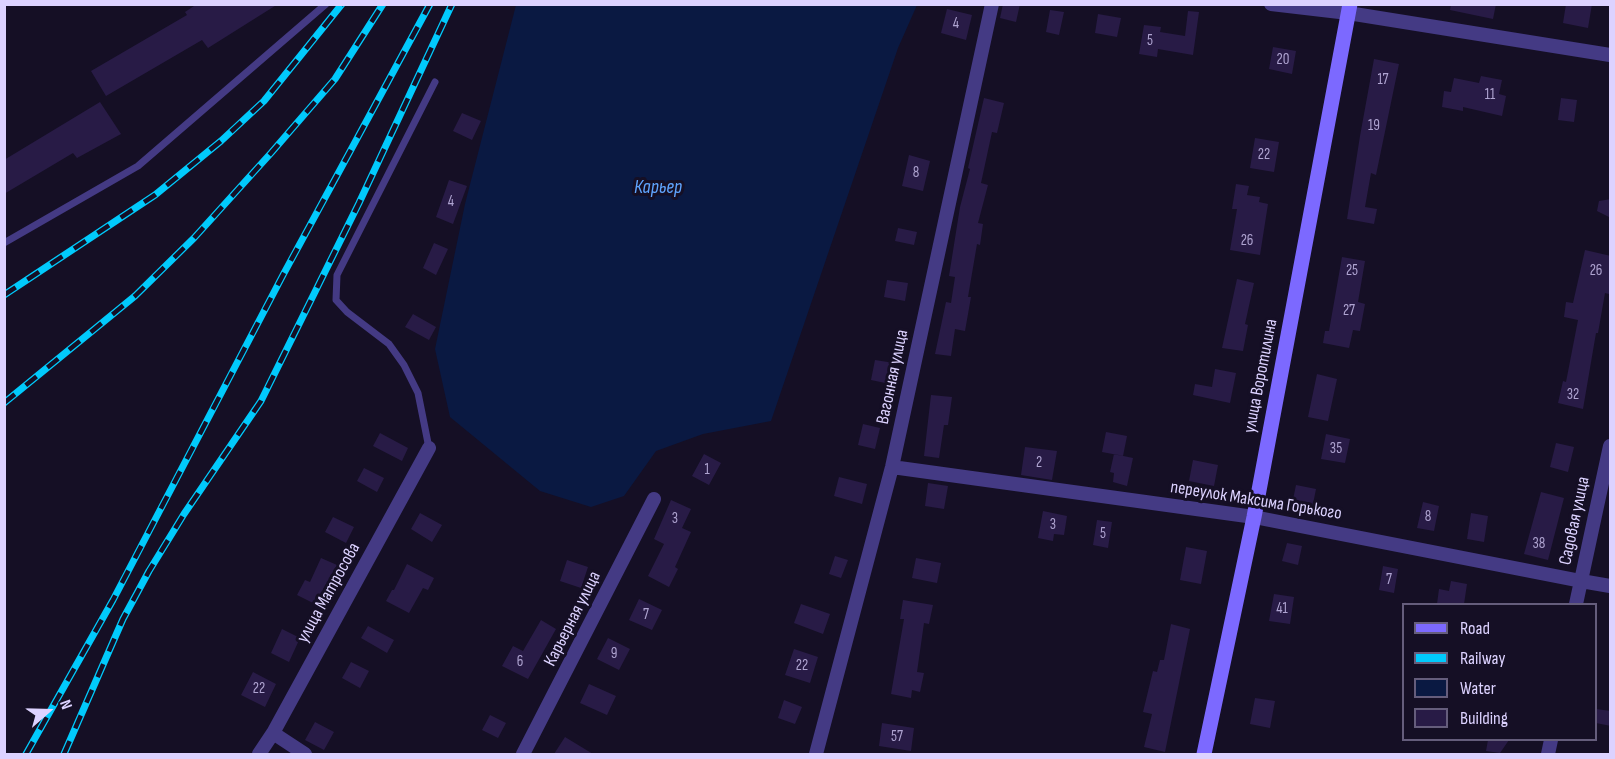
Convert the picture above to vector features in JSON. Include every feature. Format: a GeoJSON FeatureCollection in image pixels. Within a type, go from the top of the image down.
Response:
{"type":"FeatureCollection","features":[{"type":"Feature","properties":{"kind":"street","name":"Вагонная улица"},"geometry":{"type":"LineString","coordinates":[[816,754],[892,467],[992,4]]}},
{"type":"Feature","properties":{"kind":"street"},"geometry":{"type":"LineString","coordinates":[[1271,4],[1349,9],[1611,56]]}},
{"type":"Feature","properties":{"kind":"street","name":"улица Воротилина"},"geometry":{"type":"LineString","coordinates":[[1204,754],[1254,516],[1349,9]]}},
{"type":"Feature","properties":{"kind":"street","name":"Садовая улица"},"geometry":{"type":"LineString","coordinates":[[1576,603],[1611,446]]}},
{"type":"Feature","properties":{"kind":"street","name":"улица Матросова"},"geometry":{"type":"LineString","coordinates":[[259,754],[273,733],[429,448]]}},
{"type":"Feature","properties":{"kind":"street","name":"переулок Максима Горького"},"geometry":{"type":"LineString","coordinates":[[892,467],[1254,516],[1611,586]]}},
{"type":"Feature","properties":{"kind":"street","name":"Карьерная улица"},"geometry":{"type":"LineString","coordinates":[[523,754],[654,499]]}},
{"type":"Feature","properties":{"kind":"street"},"geometry":{"type":"LineString","coordinates":[[273,733],[305,754]]}},
{"type":"Feature","properties":{"kind":"lane"},"geometry":{"type":"LineString","coordinates":[[4,243],[138,165],[326,4]]}},
{"type":"Feature","properties":{"kind":"lane"},"geometry":{"type":"LineString","coordinates":[[429,448],[418,393],[404,365],[389,344],[347,312],[336,300],[337,275],[435,82]]}},
{"type":"Feature","properties":{"kind":"water","name":"Карьер"},"geometry":{"type":"Polygon","coordinates":[[[516,5],[917,5],[898,48],[771,421],[703,434],[656,451],[624,496],[591,507],[540,491],[450,417],[435,349],[465,204],[516,5]]]}},
{"type":"Feature","properties":{"kind":"building"},"geometry":{"type":"Polygon","coordinates":[[[197,4],[278,4],[208,48],[202,40],[106,96],[91,71],[187,15],[185,12],[197,4]]]}},
{"type":"Feature","properties":{"kind":"building"},"geometry":{"type":"Polygon","coordinates":[[[1003,4],[1020,4],[1016,22],[1000,18],[1003,4]]]}},
{"type":"Feature","properties":{"kind":"building"},"geometry":{"type":"Polygon","coordinates":[[[1451,4],[1496,4],[1493,19],[1450,10],[1451,4]]]}},
{"type":"Feature","properties":{"kind":"building"},"geometry":{"type":"Polygon","coordinates":[[[1566,4],[1592,4],[1588,28],[1563,23],[1566,4]]]}},
{"type":"Feature","properties":{"kind":"building"},"geometry":{"type":"Polygon","coordinates":[[[947,9],[972,15],[966,40],[941,33],[947,9]]]}},
{"type":"Feature","properties":{"kind":"building"},"geometry":{"type":"Polygon","coordinates":[[[1050,10],[1064,12],[1059,35],[1046,32],[1050,10]]]}},
{"type":"Feature","properties":{"kind":"building"},"geometry":{"type":"Polygon","coordinates":[[[1188,11],[1199,12],[1193,55],[1158,49],[1157,57],[1139,54],[1144,25],[1161,27],[1160,32],[1185,36],[1188,11]]]}},
{"type":"Feature","properties":{"kind":"building"},"geometry":{"type":"Polygon","coordinates":[[[1098,14],[1121,18],[1117,37],[1095,33],[1098,14]]]}},
{"type":"Feature","properties":{"kind":"building"},"geometry":{"type":"Polygon","coordinates":[[[1273,47],[1296,51],[1292,74],[1269,69],[1273,47]]]}},
{"type":"Feature","properties":{"kind":"building"},"geometry":{"type":"Polygon","coordinates":[[[1374,59],[1399,64],[1376,175],[1371,173],[1365,207],[1377,209],[1374,224],[1347,219],[1374,59]]]}},
{"type":"Feature","properties":{"kind":"building"},"geometry":{"type":"Polygon","coordinates":[[[1481,76],[1502,80],[1499,94],[1506,96],[1502,116],[1463,107],[1463,111],[1442,107],[1444,91],[1451,92],[1454,78],[1479,83],[1481,76]]]}},
{"type":"Feature","properties":{"kind":"building"},"geometry":{"type":"Polygon","coordinates":[[[984,98],[1004,103],[997,133],[992,132],[981,183],[988,185],[978,223],[983,224],[980,245],[977,244],[968,297],[971,297],[965,331],[955,329],[951,356],[935,354],[946,302],[951,303],[955,277],[949,276],[960,207],[984,98]]]}},
{"type":"Feature","properties":{"kind":"building"},"geometry":{"type":"Polygon","coordinates":[[[1561,98],[1577,100],[1574,122],[1558,120],[1561,98]]]}},
{"type":"Feature","properties":{"kind":"building"},"geometry":{"type":"Polygon","coordinates":[[[100,102],[121,134],[77,158],[73,153],[4,194],[4,160],[100,102]]]}},
{"type":"Feature","properties":{"kind":"building"},"geometry":{"type":"Polygon","coordinates":[[[462,113],[481,121],[472,140],[453,131],[462,113]]]}},
{"type":"Feature","properties":{"kind":"building"},"geometry":{"type":"Polygon","coordinates":[[[1255,138],[1279,142],[1274,172],[1250,168],[1255,138]]]}},
{"type":"Feature","properties":{"kind":"building"},"geometry":{"type":"Polygon","coordinates":[[[909,155],[930,161],[923,191],[902,186],[909,155]]]}},
{"type":"Feature","properties":{"kind":"building"},"geometry":{"type":"Polygon","coordinates":[[[449,180],[467,186],[453,224],[436,217],[449,180]]]}},
{"type":"Feature","properties":{"kind":"building"},"geometry":{"type":"Polygon","coordinates":[[[1236,184],[1249,186],[1247,195],[1260,197],[1259,202],[1268,204],[1260,255],[1230,250],[1237,209],[1232,209],[1236,184]]]}},
{"type":"Feature","properties":{"kind":"building"},"geometry":{"type":"Polygon","coordinates":[[[1611,199],[1611,218],[1597,211],[1599,201],[1611,199]]]}},
{"type":"Feature","properties":{"kind":"building"},"geometry":{"type":"Polygon","coordinates":[[[898,228],[917,232],[914,245],[895,241],[898,228]]]}},
{"type":"Feature","properties":{"kind":"building"},"geometry":{"type":"Polygon","coordinates":[[[434,243],[448,249],[436,275],[423,268],[434,243]]]}},
{"type":"Feature","properties":{"kind":"building"},"geometry":{"type":"Polygon","coordinates":[[[1585,250],[1611,256],[1611,286],[1609,294],[1605,293],[1583,409],[1558,403],[1563,381],[1566,382],[1578,320],[1564,317],[1566,302],[1573,303],[1585,250]]]}},
{"type":"Feature","properties":{"kind":"building"},"geometry":{"type":"Polygon","coordinates":[[[1342,257],[1365,261],[1358,302],[1365,304],[1360,331],[1353,330],[1349,348],[1323,343],[1325,331],[1329,331],[1342,257]]]}},
{"type":"Feature","properties":{"kind":"building"},"geometry":{"type":"Polygon","coordinates":[[[1237,279],[1254,283],[1245,324],[1248,325],[1243,351],[1222,348],[1237,279]]]}},
{"type":"Feature","properties":{"kind":"building"},"geometry":{"type":"Polygon","coordinates":[[[887,280],[908,283],[905,301],[884,297],[887,280]]]}},
{"type":"Feature","properties":{"kind":"building"},"geometry":{"type":"Polygon","coordinates":[[[413,314],[436,327],[429,340],[405,327],[413,314]]]}},
{"type":"Feature","properties":{"kind":"building"},"geometry":{"type":"Polygon","coordinates":[[[875,360],[894,363],[890,384],[871,380],[875,360]]]}},
{"type":"Feature","properties":{"kind":"building"},"geometry":{"type":"Polygon","coordinates":[[[1215,369],[1236,373],[1230,403],[1193,395],[1195,384],[1212,387],[1215,369]]]}},
{"type":"Feature","properties":{"kind":"building"},"geometry":{"type":"Polygon","coordinates":[[[1317,374],[1337,379],[1328,421],[1308,417],[1317,374]]]}},
{"type":"Feature","properties":{"kind":"building"},"geometry":{"type":"Polygon","coordinates":[[[931,395],[952,397],[948,425],[944,425],[939,458],[924,456],[931,395]]]}},
{"type":"Feature","properties":{"kind":"building"},"geometry":{"type":"Polygon","coordinates":[[[863,424],[880,428],[875,449],[858,445],[863,424]]]}},
{"type":"Feature","properties":{"kind":"building"},"geometry":{"type":"Polygon","coordinates":[[[1106,432],[1127,436],[1123,456],[1102,452],[1106,432]]]}},
{"type":"Feature","properties":{"kind":"building"},"geometry":{"type":"Polygon","coordinates":[[[380,433],[408,448],[402,461],[373,446],[380,433]]]}},
{"type":"Feature","properties":{"kind":"building"},"geometry":{"type":"Polygon","coordinates":[[[1326,434],[1350,439],[1345,463],[1321,459],[1326,434]]]}},
{"type":"Feature","properties":{"kind":"building"},"geometry":{"type":"Polygon","coordinates":[[[1556,443],[1574,447],[1568,472],[1550,467],[1556,443]]]}},
{"type":"Feature","properties":{"kind":"building"},"geometry":{"type":"Polygon","coordinates":[[[1025,447],[1057,451],[1052,480],[1021,475],[1025,447]]]}},
{"type":"Feature","properties":{"kind":"building"},"geometry":{"type":"Polygon","coordinates":[[[704,454],[721,463],[709,485],[692,476],[704,454]]]}},
{"type":"Feature","properties":{"kind":"building"},"geometry":{"type":"Polygon","coordinates":[[[1114,454],[1133,458],[1127,486],[1113,482],[1114,473],[1110,472],[1114,454]]]}},
{"type":"Feature","properties":{"kind":"building"},"geometry":{"type":"Polygon","coordinates":[[[1193,460],[1218,465],[1214,486],[1189,481],[1193,460]]]}},
{"type":"Feature","properties":{"kind":"building"},"geometry":{"type":"Polygon","coordinates":[[[364,468],[384,478],[377,492],[357,481],[364,468]]]}},
{"type":"Feature","properties":{"kind":"building"},"geometry":{"type":"Polygon","coordinates":[[[839,477],[867,484],[862,504],[834,496],[839,477]]]}},
{"type":"Feature","properties":{"kind":"building"},"geometry":{"type":"Polygon","coordinates":[[[928,483],[948,486],[944,509],[925,506],[928,483]]]}},
{"type":"Feature","properties":{"kind":"building"},"geometry":{"type":"Polygon","coordinates":[[[1296,485],[1316,489],[1311,514],[1291,509],[1296,485]]]}},
{"type":"Feature","properties":{"kind":"building"},"geometry":{"type":"Polygon","coordinates":[[[1541,492],[1564,498],[1548,560],[1524,554],[1541,492]]]}},
{"type":"Feature","properties":{"kind":"building"},"geometry":{"type":"Polygon","coordinates":[[[671,500],[691,509],[682,528],[691,532],[675,567],[678,569],[669,587],[648,576],[664,544],[654,539],[671,500]]]}},
{"type":"Feature","properties":{"kind":"building"},"geometry":{"type":"Polygon","coordinates":[[[1423,502],[1439,506],[1434,531],[1417,528],[1423,502]]]}},
{"type":"Feature","properties":{"kind":"building"},"geometry":{"type":"Polygon","coordinates":[[[1043,511],[1067,516],[1064,535],[1054,534],[1053,541],[1038,538],[1043,511]]]}},
{"type":"Feature","properties":{"kind":"building"},"geometry":{"type":"Polygon","coordinates":[[[420,513],[442,525],[432,542],[411,529],[420,513]]]}},
{"type":"Feature","properties":{"kind":"building"},"geometry":{"type":"Polygon","coordinates":[[[1471,513],[1488,516],[1484,542],[1467,539],[1471,513]]]}},
{"type":"Feature","properties":{"kind":"building"},"geometry":{"type":"Polygon","coordinates":[[[333,517],[354,527],[346,543],[325,532],[333,517]]]}},
{"type":"Feature","properties":{"kind":"building"},"geometry":{"type":"Polygon","coordinates":[[[1097,520],[1112,522],[1108,548],[1093,545],[1097,520]]]}},
{"type":"Feature","properties":{"kind":"building"},"geometry":{"type":"Polygon","coordinates":[[[1287,543],[1302,546],[1298,565],[1282,561],[1287,543]]]}},
{"type":"Feature","properties":{"kind":"building"},"geometry":{"type":"Polygon","coordinates":[[[1186,547],[1207,551],[1201,584],[1180,580],[1186,547]]]}},
{"type":"Feature","properties":{"kind":"building"},"geometry":{"type":"Polygon","coordinates":[[[835,556],[848,560],[841,578],[829,574],[835,556]]]}},
{"type":"Feature","properties":{"kind":"building"},"geometry":{"type":"Polygon","coordinates":[[[321,558],[337,565],[315,604],[297,595],[305,580],[310,582],[321,558]]]}},
{"type":"Feature","properties":{"kind":"building"},"geometry":{"type":"Polygon","coordinates":[[[916,558],[941,563],[937,583],[912,578],[916,558]]]}},
{"type":"Feature","properties":{"kind":"building"},"geometry":{"type":"Polygon","coordinates":[[[567,560],[588,567],[581,588],[560,581],[567,560]]]}},
{"type":"Feature","properties":{"kind":"building"},"geometry":{"type":"Polygon","coordinates":[[[407,564],[434,578],[428,590],[423,588],[409,613],[386,601],[407,564]]]}},
{"type":"Feature","properties":{"kind":"building"},"geometry":{"type":"Polygon","coordinates":[[[1383,566],[1398,569],[1394,593],[1379,590],[1383,566]]]}},
{"type":"Feature","properties":{"kind":"building"},"geometry":{"type":"Polygon","coordinates":[[[1451,581],[1467,584],[1464,603],[1437,603],[1439,589],[1449,591],[1451,581]]]}},
{"type":"Feature","properties":{"kind":"building"},"geometry":{"type":"Polygon","coordinates":[[[1274,594],[1294,597],[1290,624],[1269,621],[1274,594]]]}},
{"type":"Feature","properties":{"kind":"building"},"geometry":{"type":"Polygon","coordinates":[[[639,599],[662,610],[652,630],[629,620],[639,599]]]}},
{"type":"Feature","properties":{"kind":"building"},"geometry":{"type":"Polygon","coordinates":[[[903,600],[933,605],[929,624],[924,623],[917,672],[924,673],[920,692],[912,690],[911,698],[891,694],[904,619],[900,619],[903,600]]]}},
{"type":"Feature","properties":{"kind":"building"},"geometry":{"type":"Polygon","coordinates":[[[801,604],[830,614],[823,634],[794,623],[801,604]]]}},
{"type":"Feature","properties":{"kind":"building"},"geometry":{"type":"Polygon","coordinates":[[[541,620],[556,629],[528,679],[502,666],[513,646],[523,651],[541,620]]]}},
{"type":"Feature","properties":{"kind":"building"},"geometry":{"type":"Polygon","coordinates":[[[1171,624],[1190,629],[1165,752],[1144,747],[1152,714],[1143,712],[1153,671],[1157,672],[1160,660],[1164,660],[1171,624]]]}},
{"type":"Feature","properties":{"kind":"building"},"geometry":{"type":"Polygon","coordinates":[[[368,626],[394,640],[387,653],[361,638],[368,626]]]}},
{"type":"Feature","properties":{"kind":"building"},"geometry":{"type":"Polygon","coordinates":[[[282,629],[300,638],[289,662],[271,653],[282,629]]]}},
{"type":"Feature","properties":{"kind":"building"},"geometry":{"type":"Polygon","coordinates":[[[608,638],[630,649],[619,670],[597,659],[608,638]]]}},
{"type":"Feature","properties":{"kind":"building"},"geometry":{"type":"Polygon","coordinates":[[[794,649],[818,657],[810,683],[785,675],[794,649]]]}},
{"type":"Feature","properties":{"kind":"building"},"geometry":{"type":"Polygon","coordinates":[[[351,662],[369,671],[360,688],[342,678],[351,662]]]}},
{"type":"Feature","properties":{"kind":"building"},"geometry":{"type":"Polygon","coordinates":[[[253,672],[276,684],[265,707],[241,695],[253,672]]]}},
{"type":"Feature","properties":{"kind":"building"},"geometry":{"type":"Polygon","coordinates":[[[589,684],[616,696],[607,715],[580,703],[589,684]]]}},
{"type":"Feature","properties":{"kind":"building"},"geometry":{"type":"Polygon","coordinates":[[[1255,698],[1275,701],[1270,728],[1250,724],[1255,698]]]}},
{"type":"Feature","properties":{"kind":"building"},"geometry":{"type":"Polygon","coordinates":[[[784,700],[802,707],[795,724],[778,718],[784,700]]]}},
{"type":"Feature","properties":{"kind":"building"},"geometry":{"type":"Polygon","coordinates":[[[1597,709],[1611,711],[1611,726],[1597,723],[1597,709]]]}},
{"type":"Feature","properties":{"kind":"building"},"geometry":{"type":"Polygon","coordinates":[[[490,715],[506,723],[498,738],[482,730],[490,715]]]}},
{"type":"Feature","properties":{"kind":"building"},"geometry":{"type":"Polygon","coordinates":[[[315,722],[334,732],[324,750],[305,740],[315,722]]]}},
{"type":"Feature","properties":{"kind":"building"},"geometry":{"type":"Polygon","coordinates":[[[882,723],[914,728],[911,751],[879,746],[882,723]]]}},
{"type":"Feature","properties":{"kind":"building"},"geometry":{"type":"Polygon","coordinates":[[[565,737],[593,754],[554,754],[565,737]]]}},
{"type":"Feature","properties":{"kind":"building"},"geometry":{"type":"Polygon","coordinates":[[[1488,741],[1508,741],[1500,753],[1486,751],[1488,741]]]}},
{"type":"Feature","properties":{"kind":"railway"},"geometry":{"type":"LineString","coordinates":[[4,295],[155,195],[221,141],[264,101],[342,4]]}},
{"type":"Feature","properties":{"kind":"railway"},"geometry":{"type":"LineString","coordinates":[[4,403],[135,296],[194,238],[335,79],[383,4]]}},
{"type":"Feature","properties":{"kind":"railway"},"geometry":{"type":"LineString","coordinates":[[26,754],[113,600],[283,275],[430,4]]}},
{"type":"Feature","properties":{"kind":"railway"},"geometry":{"type":"LineString","coordinates":[[64,754],[123,619],[149,571],[184,514],[261,401],[359,203],[452,4]]}}]}
